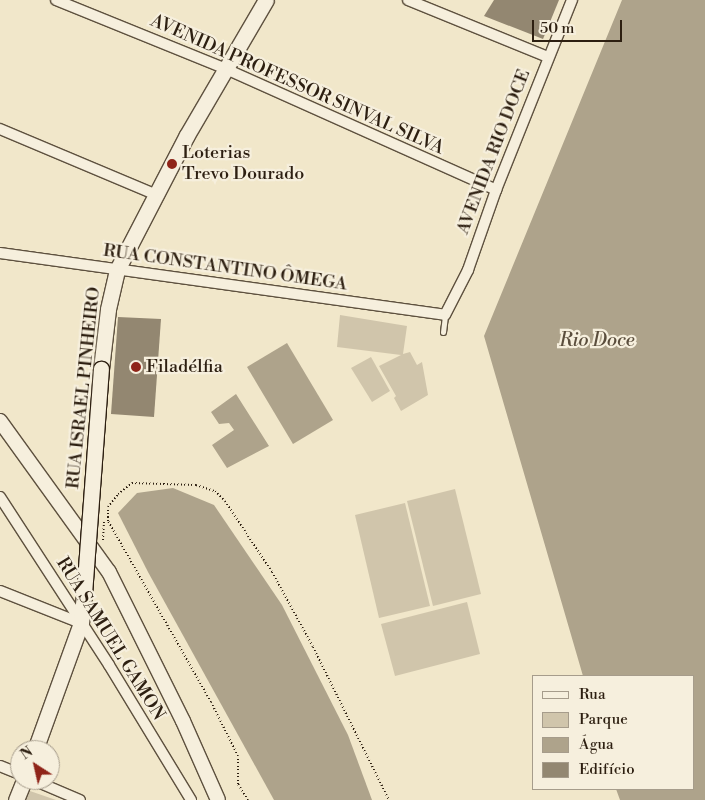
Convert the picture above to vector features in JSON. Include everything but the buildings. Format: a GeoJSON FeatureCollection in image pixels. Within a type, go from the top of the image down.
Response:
{"type":"FeatureCollection","features":[{"type":"Feature","properties":{"kind":"main road","name":"RUA ISRAEL PINHEIRO"},"geometry":{"type":"LineString","coordinates":[[39,740],[81,623],[101,369],[108,309],[117,270],[155,194],[266,0]]}},
{"type":"Feature","properties":{"kind":"street","name":"AVENIDA PROFESSOR SINVAL SILVA"},"geometry":{"type":"LineString","coordinates":[[56,0],[226,69],[496,190]]}},
{"type":"Feature","properties":{"kind":"street"},"geometry":{"type":"LineString","coordinates":[[408,0],[548,57]]}},
{"type":"Feature","properties":{"kind":"street","name":"AVENIDA RIO DOCE"},"geometry":{"type":"LineString","coordinates":[[445,315],[468,270],[496,190],[572,0]]}},
{"type":"Feature","properties":{"kind":"street"},"geometry":{"type":"LineString","coordinates":[[0,129],[155,194]]}},
{"type":"Feature","properties":{"kind":"street","name":"RUA CONSTANTINO ÔMEGA"},"geometry":{"type":"LineString","coordinates":[[0,253],[445,315]]}},
{"type":"Feature","properties":{"kind":"street"},"geometry":{"type":"LineString","coordinates":[[0,421],[109,572],[183,721],[218,800]]}},
{"type":"Feature","properties":{"kind":"street","name":"RUA SAMUEL GAMON"},"geometry":{"type":"LineString","coordinates":[[0,497],[109,665],[191,800]]}},
{"type":"Feature","properties":{"kind":"street"},"geometry":{"type":"LineString","coordinates":[[0,591],[81,623]]}},
{"type":"Feature","properties":{"kind":"street"},"geometry":{"type":"LineString","coordinates":[[56,790],[80,800]]}},
{"type":"Feature","properties":{"kind":"lane"},"geometry":{"type":"LineString","coordinates":[[443,332],[445,315]]}},
{"type":"Feature","properties":{"kind":"path"},"geometry":{"type":"LineString","coordinates":[[248,800],[238,784],[238,756],[211,702],[108,521],[108,507],[118,494],[132,484],[196,485],[215,491],[225,501],[272,572],[309,638],[389,800]]}},
{"type":"Feature","properties":{"kind":"green space"},"geometry":{"type":"Polygon","coordinates":[[[340,315],[407,326],[403,354],[410,352],[417,365],[422,362],[428,395],[401,411],[394,398],[396,396],[379,366],[401,355],[337,347],[340,315]]]}},
{"type":"Feature","properties":{"kind":"green space"},"geometry":{"type":"Polygon","coordinates":[[[371,357],[390,391],[372,402],[351,368],[371,357]]]}},
{"type":"Feature","properties":{"kind":"green space"},"geometry":{"type":"Polygon","coordinates":[[[455,489],[481,594],[433,606],[407,501],[455,489]]]}},
{"type":"Feature","properties":{"kind":"green space"},"geometry":{"type":"Polygon","coordinates":[[[405,503],[430,606],[379,618],[355,515],[405,503]]]}},
{"type":"Feature","properties":{"kind":"green space"},"geometry":{"type":"Polygon","coordinates":[[[467,602],[480,654],[395,676],[381,624],[467,602]]]}},
{"type":"Feature","properties":{"kind":"green space"},"geometry":{"type":"Polygon","coordinates":[[[30,791],[56,800],[26,800],[30,791]]]}},
{"type":"Feature","properties":{"kind":"water","name":"Rio Doce"},"geometry":{"type":"Polygon","coordinates":[[[622,0],[705,0],[705,800],[620,800],[616,790],[695,790],[695,675],[583,675],[484,336],[622,0]]]}},
{"type":"Feature","properties":{"kind":"water"},"geometry":{"type":"Polygon","coordinates":[[[287,343],[333,420],[293,444],[247,367],[287,343]]]}},
{"type":"Feature","properties":{"kind":"water"},"geometry":{"type":"Polygon","coordinates":[[[236,394],[269,446],[227,468],[212,445],[234,430],[229,423],[219,424],[211,412],[236,394]]]}},
{"type":"Feature","properties":{"kind":"water"},"geometry":{"type":"Polygon","coordinates":[[[173,488],[214,505],[282,605],[348,735],[372,800],[274,800],[148,572],[118,513],[137,493],[173,488]]]}},
{"type":"Feature","properties":{"kind":"place","name":"Loterias Trevo Dourado"},"geometry":{"type":"Point","coordinates":[172,164]}},
{"type":"Feature","properties":{"kind":"place","name":"Filadélfia"},"geometry":{"type":"Point","coordinates":[136,367]}}]}
